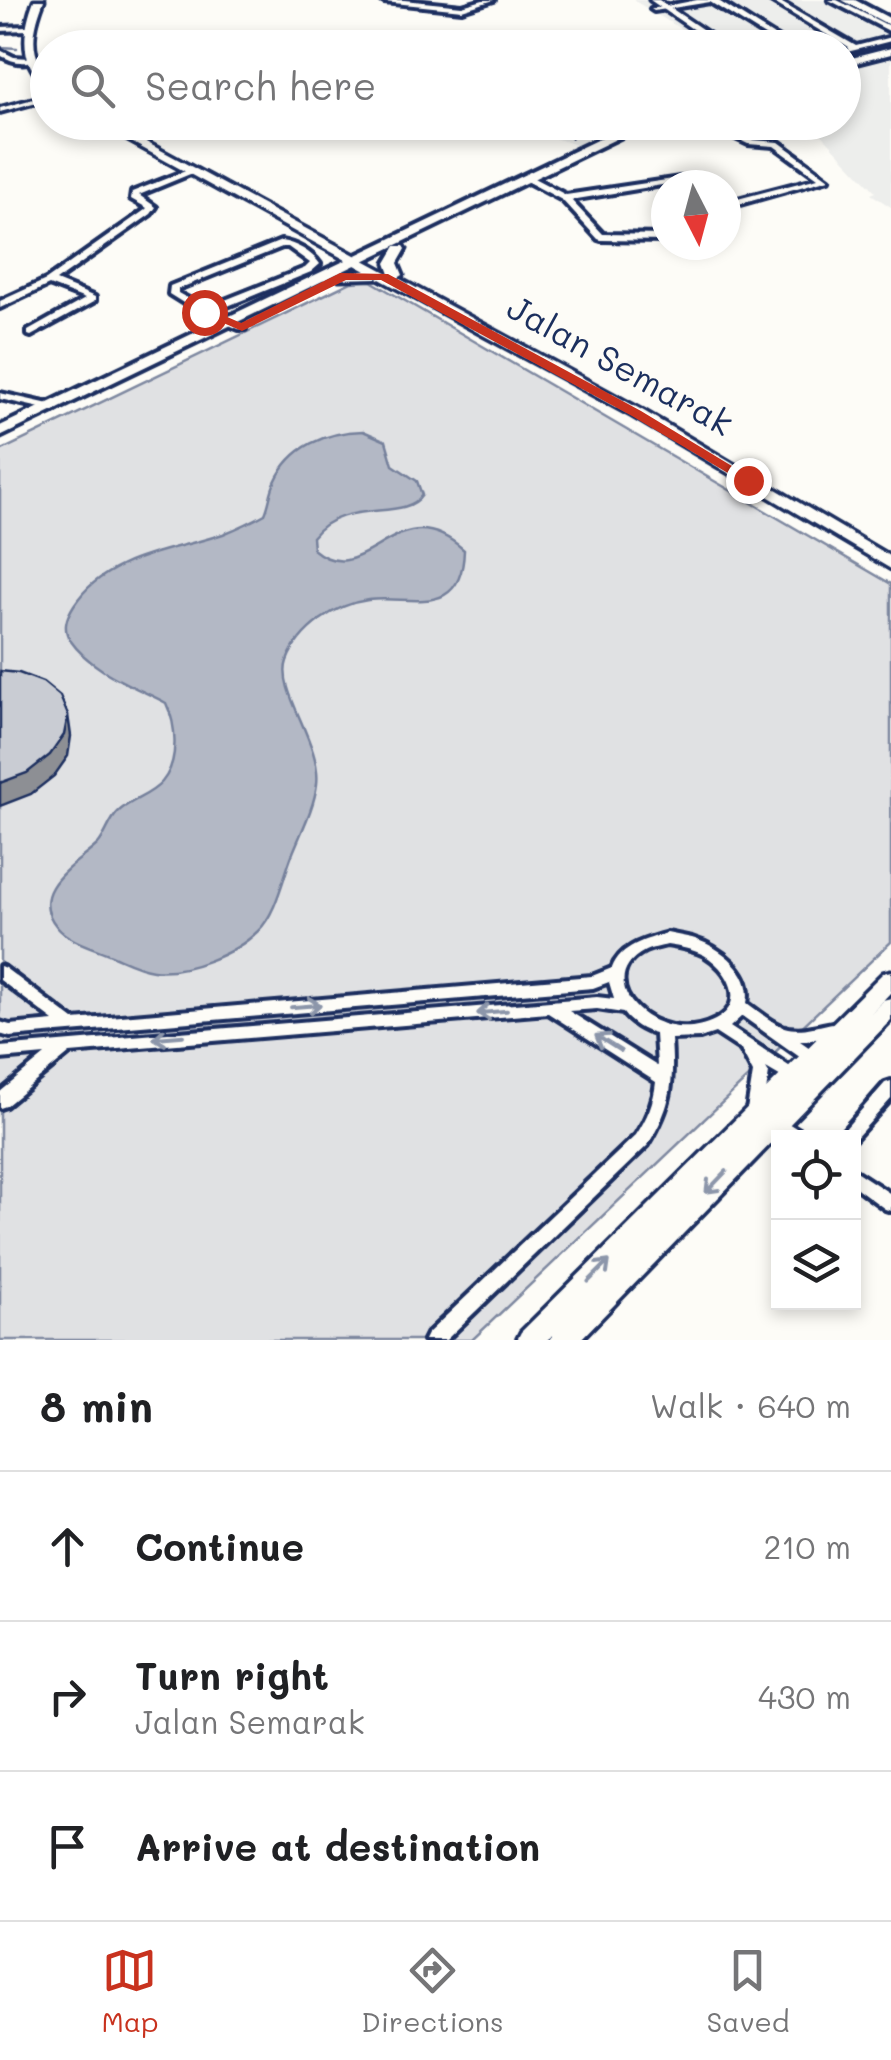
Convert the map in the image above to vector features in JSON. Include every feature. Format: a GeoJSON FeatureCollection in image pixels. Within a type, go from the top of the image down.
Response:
{"type":"FeatureCollection","features":[{"type":"Feature","properties":{"kind":"main road"},"geometry":{"type":"LineString","coordinates":[[30,42],[28,28],[42,0]]}},
{"type":"Feature","properties":{"kind":"main road"},"geometry":{"type":"LineString","coordinates":[[36,30],[42,0]]}},
{"type":"Feature","properties":{"kind":"main road"},"geometry":{"type":"LineString","coordinates":[[846,0],[891,24]]}},
{"type":"Feature","properties":{"kind":"main road"},"geometry":{"type":"LineString","coordinates":[[857,0],[891,24]]}},
{"type":"Feature","properties":{"kind":"main road"},"geometry":{"type":"LineString","coordinates":[[861,59],[891,51]]}},
{"type":"Feature","properties":{"kind":"main road"},"geometry":{"type":"LineString","coordinates":[[133,140],[334,247],[392,248]]}},
{"type":"Feature","properties":{"kind":"main road"},"geometry":{"type":"LineString","coordinates":[[142,140],[334,247],[339,263],[322,278]]}},
{"type":"Feature","properties":{"kind":"main road"},"geometry":{"type":"LineString","coordinates":[[0,442],[237,325],[322,278],[392,248],[607,140]]}},
{"type":"Feature","properties":{"kind":"main road","name":"Jalan Semarak"},"geometry":{"type":"LineString","coordinates":[[334,247],[556,360],[891,552]]}},
{"type":"Feature","properties":{"kind":"main road"},"geometry":{"type":"LineString","coordinates":[[344,276],[390,276],[392,248]]}},
{"type":"Feature","properties":{"kind":"main road"},"geometry":{"type":"LineString","coordinates":[[0,432],[344,276],[363,262]]}},
{"type":"Feature","properties":{"kind":"main road","name":"Jalan Semarak"},"geometry":{"type":"LineString","coordinates":[[390,276],[891,564]]}},
{"type":"Feature","properties":{"kind":"main road"},"geometry":{"type":"LineString","coordinates":[[821,1063],[845,1025],[891,979]]}},
{"type":"Feature","properties":{"kind":"main road"},"geometry":{"type":"LineString","coordinates":[[563,1340],[780,1127],[801,1083],[891,1006]]}},
{"type":"Feature","properties":{"kind":"main road"},"geometry":{"type":"LineString","coordinates":[[530,1340],[780,1127]]}},
{"type":"Feature","properties":{"kind":"street"},"geometry":{"type":"LineString","coordinates":[[384,0],[462,8],[491,0]]}},
{"type":"Feature","properties":{"kind":"street"},"geometry":{"type":"LineString","coordinates":[[644,0],[697,30]]}},
{"type":"Feature","properties":{"kind":"street"},"geometry":{"type":"LineString","coordinates":[[657,5],[710,0],[760,30]]}},
{"type":"Feature","properties":{"kind":"street"},"geometry":{"type":"LineString","coordinates":[[772,0],[824,30]]}},
{"type":"Feature","properties":{"kind":"street"},"geometry":{"type":"LineString","coordinates":[[832,0],[891,24]]}},
{"type":"Feature","properties":{"kind":"street"},"geometry":{"type":"LineString","coordinates":[[657,5],[691,30]]}},
{"type":"Feature","properties":{"kind":"street"},"geometry":{"type":"LineString","coordinates":[[0,29],[28,28]]}},
{"type":"Feature","properties":{"kind":"street"},"geometry":{"type":"LineString","coordinates":[[861,46],[891,39]]}},
{"type":"Feature","properties":{"kind":"street"},"geometry":{"type":"LineString","coordinates":[[0,52],[12,58],[30,49]]}},
{"type":"Feature","properties":{"kind":"street"},"geometry":{"type":"LineString","coordinates":[[0,110],[30,102]]}},
{"type":"Feature","properties":{"kind":"street"},"geometry":{"type":"LineString","coordinates":[[741,200],[825,178],[776,144],[746,140]]}},
{"type":"Feature","properties":{"kind":"street"},"geometry":{"type":"LineString","coordinates":[[0,305],[49,282],[151,210],[133,195],[191,172]]}},
{"type":"Feature","properties":{"kind":"street"},"geometry":{"type":"LineString","coordinates":[[526,179],[549,186],[601,237],[651,238]]}},
{"type":"Feature","properties":{"kind":"street"},"geometry":{"type":"LineString","coordinates":[[564,198],[651,184]]}},
{"type":"Feature","properties":{"kind":"street"},"geometry":{"type":"LineString","coordinates":[[204,312],[308,270],[315,263],[290,245],[281,244],[173,288],[174,294],[204,312],[237,325]]}},
{"type":"Feature","properties":{"kind":"street"},"geometry":{"type":"LineString","coordinates":[[31,332],[92,298],[49,282]]}},
{"type":"Feature","properties":{"kind":"street"},"geometry":{"type":"LineString","coordinates":[[0,396],[54,408]]}},
{"type":"Feature","properties":{"kind":"street"},"geometry":{"type":"LineString","coordinates":[[0,1053],[598,1003],[624,1007],[648,1026],[663,1032],[691,1034],[717,1026],[738,1005],[736,973],[727,961],[698,944],[653,941],[629,953],[616,973],[615,984],[624,1007]]}},
{"type":"Feature","properties":{"kind":"street"},"geometry":{"type":"LineString","coordinates":[[0,972],[71,1026]]}},
{"type":"Feature","properties":{"kind":"street"},"geometry":{"type":"LineString","coordinates":[[0,1028],[10,1031],[593,982],[616,973]]}},
{"type":"Feature","properties":{"kind":"street"},"geometry":{"type":"LineString","coordinates":[[738,1005],[821,1063]]}},
{"type":"Feature","properties":{"kind":"street"},"geometry":{"type":"LineString","coordinates":[[550,1007],[666,1080]]}},
{"type":"Feature","properties":{"kind":"street"},"geometry":{"type":"LineString","coordinates":[[774,1033],[807,1035],[845,1025]]}},
{"type":"Feature","properties":{"kind":"street"},"geometry":{"type":"LineString","coordinates":[[717,1026],[801,1083]]}},
{"type":"Feature","properties":{"kind":"street"},"geometry":{"type":"LineString","coordinates":[[433,1340],[642,1140],[665,1095],[663,1032]]}},
{"type":"Feature","properties":{"kind":"street"},"geometry":{"type":"LineString","coordinates":[[0,1101],[70,1045]]}},
{"type":"Feature","properties":{"kind":"street"},"geometry":{"type":"LineString","coordinates":[[747,1046],[780,1127]]}},
{"type":"Feature","properties":{"kind":"street"},"geometry":{"type":"LineString","coordinates":[[852,1130],[891,1088]]}},
{"type":"Feature","properties":{"kind":"street"},"geometry":{"type":"LineString","coordinates":[[861,1182],[891,1204]]}},
{"type":"Feature","properties":{"kind":"shaded area"},"geometry":{"type":"Polygon","coordinates":[[[633,0],[844,0],[891,26],[891,44],[861,52],[861,30],[683,30],[633,0]]]}},
{"type":"Feature","properties":{"kind":"shaded area"},"geometry":{"type":"Polygon","coordinates":[[[891,57],[891,207],[871,194],[876,192],[827,140],[861,140],[861,65],[891,57]]]}},
{"type":"Feature","properties":{"kind":"shaded area"},"geometry":{"type":"Polygon","coordinates":[[[561,140],[597,140],[583,147],[561,140]]]}},
{"type":"Feature","properties":{"kind":"shaded area"},"geometry":{"type":"Polygon","coordinates":[[[371,281],[891,584],[891,942],[472,1340],[0,1340],[0,451],[351,282],[371,281]]]}},
{"type":"Feature","properties":{"kind":"shaded area"},"geometry":{"type":"Polygon","coordinates":[[[363,431],[386,441],[393,465],[417,481],[422,495],[402,507],[340,517],[312,537],[313,549],[332,559],[349,559],[400,534],[419,530],[440,534],[464,550],[454,586],[445,595],[432,599],[356,602],[320,620],[293,649],[285,673],[313,752],[317,784],[270,915],[258,931],[223,955],[180,969],[137,966],[82,944],[57,927],[49,913],[51,889],[58,878],[98,844],[118,812],[162,782],[168,774],[174,744],[166,703],[102,670],[70,640],[66,627],[71,609],[87,589],[122,565],[223,534],[265,514],[273,486],[300,450],[336,434],[363,431]]]}},
{"type":"Feature","properties":{"kind":"building"},"geometry":{"type":"Polygon","coordinates":[[[0,671],[43,682],[60,696],[68,715],[64,735],[50,755],[27,773],[0,783],[0,671]]]}},
{"type":"Feature","properties":{"kind":"waterway"},"geometry":{"type":"LineString","coordinates":[[0,47],[17,48]]}},
{"type":"Feature","properties":{"kind":"route"},"geometry":{"type":"LineString","coordinates":[[204,312],[242,327],[344,276],[384,277],[636,414],[748,480]]}}]}
